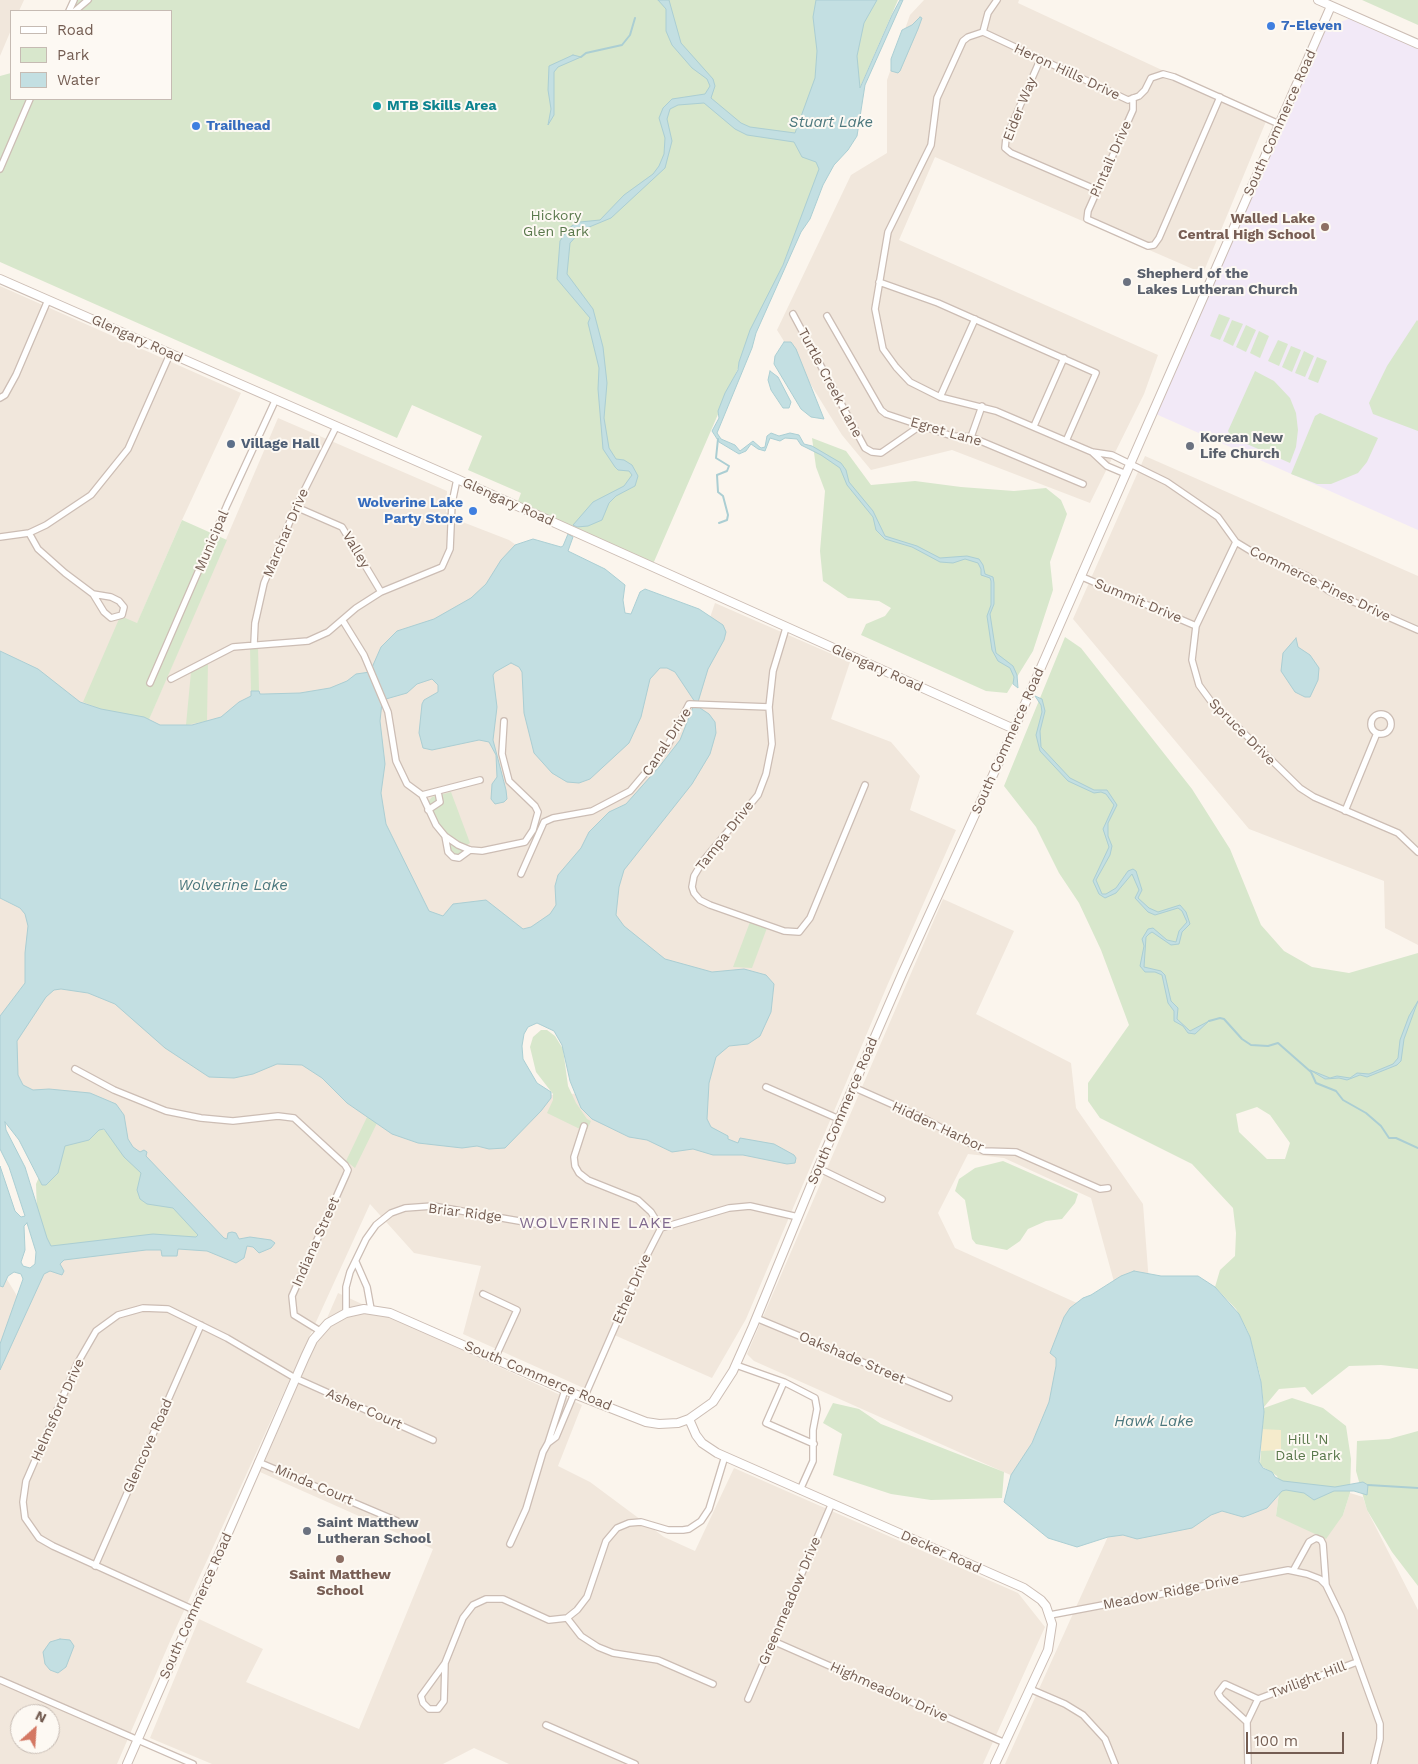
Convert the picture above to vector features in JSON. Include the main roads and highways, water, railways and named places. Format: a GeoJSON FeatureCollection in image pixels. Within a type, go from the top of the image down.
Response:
{"type":"FeatureCollection","features":[{"type":"Feature","properties":{"kind":"water","name":"Stuart Lake"},"geometry":{"type":"Polygon","coordinates":[[[658,0],[669,0],[681,43],[713,79],[715,86],[711,98],[741,123],[750,127],[795,133],[815,78],[817,51],[813,17],[816,0],[877,0],[864,23],[857,56],[860,88],[892,15],[900,0],[903,0],[865,85],[857,136],[848,150],[834,165],[823,185],[810,219],[801,232],[756,333],[752,348],[717,433],[721,439],[735,445],[740,451],[753,441],[761,448],[765,447],[767,436],[771,433],[779,436],[790,433],[799,435],[804,444],[812,446],[841,463],[846,470],[849,482],[873,511],[885,536],[917,546],[940,558],[967,556],[979,559],[985,574],[993,577],[994,604],[990,614],[996,653],[1013,666],[1017,675],[1018,688],[1013,684],[1014,677],[1010,668],[998,661],[992,650],[987,616],[991,605],[991,581],[990,578],[981,575],[978,563],[965,559],[953,563],[940,562],[912,547],[885,539],[876,530],[873,517],[847,485],[840,468],[821,455],[801,445],[797,439],[785,438],[780,441],[770,438],[765,451],[751,444],[746,451],[739,454],[719,442],[712,431],[719,418],[718,411],[725,393],[738,370],[750,330],[783,265],[819,169],[816,162],[802,157],[794,142],[747,135],[735,129],[704,103],[678,105],[670,109],[667,119],[672,141],[665,168],[611,218],[582,230],[570,243],[567,274],[593,309],[603,347],[607,383],[604,418],[609,448],[616,459],[624,460],[632,465],[638,476],[635,486],[616,496],[609,503],[602,520],[588,526],[577,527],[573,525],[593,502],[624,486],[632,475],[629,471],[618,470],[603,449],[598,389],[599,368],[588,323],[590,318],[557,279],[560,241],[573,225],[580,222],[600,220],[624,195],[653,174],[664,154],[665,138],[659,118],[663,108],[672,99],[705,94],[710,86],[707,79],[692,68],[672,45],[666,31],[666,9],[658,0]]]}},
{"type":"Feature","properties":{"kind":"water"},"geometry":{"type":"Polygon","coordinates":[[[920,17],[922,18],[918,29],[900,71],[898,73],[891,71],[891,59],[902,30],[912,25],[920,17]]]}},
{"type":"Feature","properties":{"kind":"water"},"geometry":{"type":"Polygon","coordinates":[[[573,55],[581,57],[558,67],[554,72],[554,115],[548,125],[551,109],[548,90],[549,66],[573,55]]]}},
{"type":"Feature","properties":{"kind":"water"},"geometry":{"type":"Polygon","coordinates":[[[784,342],[791,342],[796,349],[824,419],[811,417],[801,409],[774,364],[775,356],[784,342]]]}},
{"type":"Feature","properties":{"kind":"water"},"geometry":{"type":"Polygon","coordinates":[[[770,371],[778,377],[791,402],[789,408],[783,408],[771,390],[768,380],[770,371]]]}},
{"type":"Feature","properties":{"kind":"water","name":"Wolverine Lake"},"geometry":{"type":"Polygon","coordinates":[[[568,534],[573,537],[568,551],[605,569],[625,585],[623,600],[625,613],[631,614],[640,592],[645,589],[699,609],[723,625],[726,632],[724,640],[708,669],[698,702],[700,708],[709,714],[715,722],[716,733],[710,754],[692,784],[624,870],[619,887],[616,915],[624,926],[665,959],[712,972],[744,969],[766,975],[774,984],[771,1012],[760,1036],[748,1044],[729,1046],[716,1057],[709,1083],[707,1119],[711,1127],[728,1136],[728,1139],[738,1143],[740,1138],[774,1144],[794,1155],[796,1158],[795,1163],[787,1164],[743,1155],[713,1155],[693,1149],[672,1152],[647,1140],[629,1137],[592,1119],[581,1108],[570,1081],[562,1045],[554,1031],[537,1023],[528,1027],[524,1034],[522,1046],[523,1059],[537,1083],[551,1092],[551,1098],[505,1148],[489,1149],[477,1146],[462,1148],[418,1143],[392,1134],[347,1103],[322,1078],[302,1065],[277,1064],[253,1074],[234,1078],[209,1077],[165,1048],[115,1004],[88,993],[61,989],[54,990],[46,997],[17,1041],[18,1075],[23,1085],[33,1090],[49,1089],[90,1093],[116,1104],[124,1115],[128,1139],[133,1147],[140,1152],[144,1150],[147,1152],[146,1156],[224,1238],[227,1239],[228,1233],[232,1232],[236,1233],[239,1239],[250,1237],[271,1240],[275,1243],[271,1248],[259,1253],[253,1247],[247,1246],[244,1258],[236,1263],[207,1251],[178,1249],[177,1256],[162,1256],[161,1250],[146,1250],[64,1260],[60,1264],[64,1271],[62,1275],[50,1271],[44,1274],[0,1370],[0,1344],[23,1279],[21,1274],[14,1272],[8,1276],[3,1287],[0,1286],[0,1166],[15,1211],[21,1217],[25,1216],[9,1167],[0,1149],[0,1016],[25,983],[25,953],[28,926],[25,914],[20,908],[0,898],[0,651],[38,669],[80,702],[101,709],[144,717],[160,725],[192,725],[221,717],[239,702],[251,696],[251,691],[259,691],[260,694],[300,693],[330,688],[347,681],[356,674],[370,672],[381,647],[397,631],[434,619],[471,598],[486,584],[501,560],[515,545],[533,539],[563,546],[568,534]],[[511,663],[493,675],[497,707],[493,740],[506,790],[507,799],[504,802],[495,804],[491,799],[492,784],[497,777],[496,755],[489,742],[479,740],[432,750],[423,748],[419,733],[422,704],[424,700],[438,692],[438,685],[432,679],[417,684],[407,693],[382,702],[380,721],[385,764],[381,793],[386,824],[429,911],[443,916],[453,904],[486,900],[523,929],[531,927],[550,914],[556,905],[555,886],[558,875],[581,848],[589,832],[609,812],[626,804],[659,767],[680,740],[695,702],[675,672],[667,668],[660,668],[650,679],[641,717],[629,743],[590,779],[579,783],[567,782],[552,773],[534,753],[524,713],[522,672],[519,667],[511,663]],[[5,1122],[6,1130],[25,1167],[51,1246],[153,1234],[196,1237],[198,1235],[173,1208],[147,1204],[140,1199],[137,1190],[141,1173],[124,1157],[104,1129],[99,1130],[89,1140],[65,1146],[58,1173],[46,1185],[42,1185],[19,1140],[5,1122]],[[27,1223],[24,1226],[25,1250],[21,1262],[23,1266],[30,1268],[35,1264],[36,1252],[27,1223]]]}},
{"type":"Feature","properties":{"kind":"water"},"geometry":{"type":"Polygon","coordinates":[[[1296,638],[1298,647],[1310,655],[1319,668],[1318,680],[1310,697],[1305,697],[1295,692],[1281,671],[1283,653],[1296,638]]]}},
{"type":"Feature","properties":{"kind":"water"},"geometry":{"type":"Polygon","coordinates":[[[1035,696],[1042,699],[1045,711],[1040,731],[1041,747],[1070,778],[1094,790],[1107,790],[1117,805],[1108,823],[1108,836],[1112,846],[1110,855],[1096,880],[1102,894],[1106,894],[1116,888],[1128,871],[1133,869],[1136,871],[1142,890],[1138,898],[1149,908],[1158,912],[1180,905],[1186,912],[1190,924],[1182,932],[1179,944],[1171,945],[1152,932],[1146,937],[1144,967],[1161,971],[1165,975],[1171,1001],[1178,1008],[1177,1019],[1190,1031],[1209,1021],[1195,1034],[1188,1033],[1183,1026],[1174,1021],[1174,1011],[1168,1003],[1162,975],[1155,972],[1145,972],[1140,966],[1144,946],[1142,939],[1148,929],[1153,928],[1167,940],[1176,942],[1179,931],[1187,922],[1182,911],[1178,908],[1155,915],[1148,912],[1135,898],[1139,890],[1132,874],[1116,893],[1105,898],[1099,894],[1093,881],[1109,847],[1103,829],[1114,805],[1106,794],[1101,792],[1094,793],[1068,781],[1040,751],[1036,735],[1042,712],[1041,705],[1035,696]]]}},
{"type":"Feature","properties":{"kind":"water"},"geometry":{"type":"Polygon","coordinates":[[[1418,1001],[1404,1039],[1401,1061],[1397,1065],[1367,1077],[1360,1075],[1347,1080],[1339,1078],[1325,1079],[1310,1070],[1330,1078],[1337,1076],[1350,1078],[1357,1073],[1369,1074],[1393,1064],[1398,1058],[1400,1040],[1409,1016],[1418,1001]]]}},
{"type":"Feature","properties":{"kind":"water","name":"Hawk Lake"},"geometry":{"type":"Polygon","coordinates":[[[1134,1271],[1161,1276],[1198,1276],[1215,1287],[1239,1314],[1250,1337],[1261,1382],[1264,1412],[1259,1462],[1263,1468],[1272,1472],[1275,1477],[1283,1481],[1335,1487],[1363,1482],[1368,1485],[1367,1495],[1354,1491],[1334,1491],[1314,1500],[1304,1493],[1286,1490],[1282,1491],[1267,1508],[1243,1517],[1222,1511],[1211,1515],[1192,1528],[1137,1539],[1123,1535],[1108,1537],[1077,1547],[1048,1538],[1004,1502],[1011,1475],[1032,1443],[1049,1402],[1056,1366],[1056,1358],[1050,1353],[1064,1317],[1070,1308],[1083,1298],[1121,1276],[1134,1271]]]}},
{"type":"Feature","properties":{"kind":"water"},"geometry":{"type":"Polygon","coordinates":[[[60,1639],[70,1640],[74,1646],[66,1667],[58,1673],[50,1670],[45,1664],[43,1652],[50,1642],[60,1639]]]}},
{"type":"Feature","properties":{"kind":"waterway"},"geometry":{"type":"LineString","coordinates":[[581,57],[586,53],[622,45],[630,35],[635,18]]}},
{"type":"Feature","properties":{"kind":"waterway"},"geometry":{"type":"LineString","coordinates":[[718,439],[716,458],[729,466],[727,471],[717,475],[718,492],[723,496],[728,515],[727,520],[719,523]]}},
{"type":"Feature","properties":{"kind":"waterway"},"geometry":{"type":"LineString","coordinates":[[1209,1021],[1220,1018],[1224,1019],[1242,1039],[1251,1045],[1268,1046],[1278,1043],[1311,1072],[1316,1083],[1336,1091],[1343,1100],[1366,1113],[1381,1126],[1389,1138],[1396,1138],[1418,1148]]}},
{"type":"Feature","properties":{"kind":"waterway"},"geometry":{"type":"LineString","coordinates":[[1368,1485],[1418,1488]]}},
{"type":"Feature","properties":{"kind":"place","name":"7-Eleven"},"geometry":{"type":"Point","coordinates":[1271,26]}},
{"type":"Feature","properties":{"kind":"place","name":"MTB Skills Area"},"geometry":{"type":"Point","coordinates":[377,106]}},
{"type":"Feature","properties":{"kind":"place","name":"Trailhead"},"geometry":{"type":"Point","coordinates":[196,126]}},
{"type":"Feature","properties":{"kind":"place","name":"Walled Lake Central High School"},"geometry":{"type":"Point","coordinates":[1325,227]}},
{"type":"Feature","properties":{"kind":"place","name":"Shepherd of the Lakes Lutheran Church"},"geometry":{"type":"Point","coordinates":[1127,282]}},
{"type":"Feature","properties":{"kind":"place","name":"Village Hall"},"geometry":{"type":"Point","coordinates":[231,444]}},
{"type":"Feature","properties":{"kind":"place","name":"Korean New Life Church"},"geometry":{"type":"Point","coordinates":[1190,446]}},
{"type":"Feature","properties":{"kind":"place","name":"Wolverine Lake Party Store"},"geometry":{"type":"Point","coordinates":[473,511]}},
{"type":"Feature","properties":{"kind":"place","name":"Saint Matthew Lutheran School"},"geometry":{"type":"Point","coordinates":[307,1531]}},
{"type":"Feature","properties":{"kind":"place","name":"Saint Matthew School"},"geometry":{"type":"Point","coordinates":[340,1559]}},
{"type":"Feature","properties":{"kind":"district","name":"WOLVERINE LAKE"},"geometry":{"type":"Point","coordinates":[596,1223]}},
{"type":"Feature","properties":{"kind":"park label","name":"Hickory Glen Park"},"geometry":{"type":"Point","coordinates":[556,224]}},
{"type":"Feature","properties":{"kind":"park label","name":"Hill 'N Dale Park"},"geometry":{"type":"Point","coordinates":[1308,1448]}}]}
